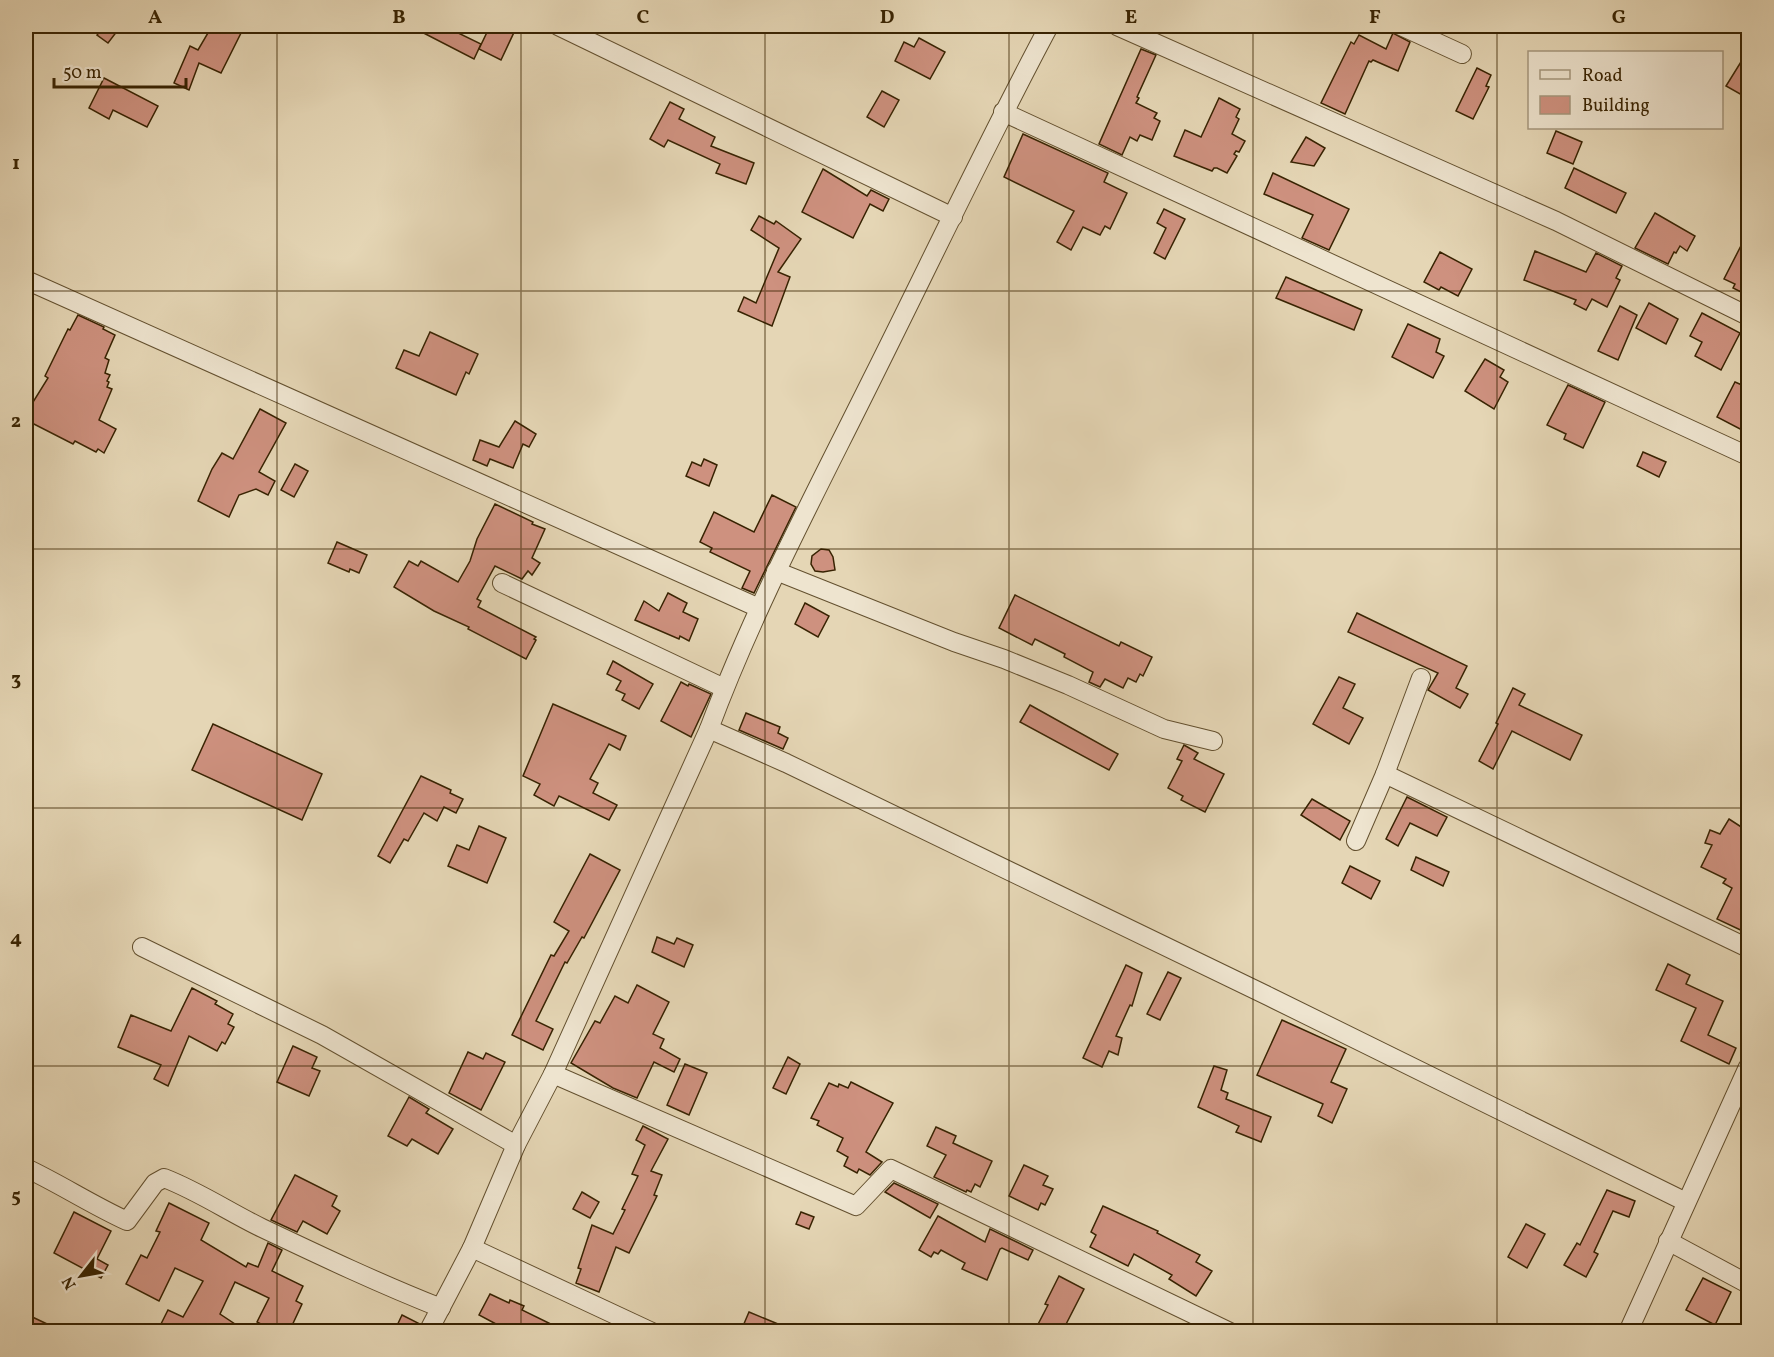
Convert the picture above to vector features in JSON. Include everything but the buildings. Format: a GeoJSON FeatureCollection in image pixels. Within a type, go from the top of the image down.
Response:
{"type":"FeatureCollection","features":[{"type":"Feature","properties":{"kind":"street"},"geometry":{"type":"LineString","coordinates":[[558,26],[953,217]]}},
{"type":"Feature","properties":{"kind":"street"},"geometry":{"type":"LineString","coordinates":[[428,1332],[472,1248],[516,1144],[553,1074],[709,729],[724,687],[759,608],[1003,112],[1049,26]]}},
{"type":"Feature","properties":{"kind":"street"},"geometry":{"type":"LineString","coordinates":[[1117,26],[1556,221],[1749,316]]}},
{"type":"Feature","properties":{"kind":"street"},"geometry":{"type":"LineString","coordinates":[[1401,26],[1462,54]]}},
{"type":"Feature","properties":{"kind":"street"},"geometry":{"type":"LineString","coordinates":[[1003,112],[1749,456]]}},
{"type":"Feature","properties":{"kind":"street"},"geometry":{"type":"LineString","coordinates":[[26,280],[759,608]]}},
{"type":"Feature","properties":{"kind":"street"},"geometry":{"type":"LineString","coordinates":[[777,571],[1068,685],[1164,729],[1213,741]]}},
{"type":"Feature","properties":{"kind":"street"},"geometry":{"type":"LineString","coordinates":[[502,583],[724,687]]}},
{"type":"Feature","properties":{"kind":"street"},"geometry":{"type":"LineString","coordinates":[[1356,841],[1385,774],[1421,678]]}},
{"type":"Feature","properties":{"kind":"street"},"geometry":{"type":"LineString","coordinates":[[709,729],[786,763],[1686,1202]]}},
{"type":"Feature","properties":{"kind":"street"},"geometry":{"type":"LineString","coordinates":[[1385,774],[1749,948]]}},
{"type":"Feature","properties":{"kind":"street"},"geometry":{"type":"LineString","coordinates":[[142,947],[322,1035],[516,1144]]}},
{"type":"Feature","properties":{"kind":"street"},"geometry":{"type":"LineString","coordinates":[[1628,1332],[1749,1067]]}},
{"type":"Feature","properties":{"kind":"street"},"geometry":{"type":"LineString","coordinates":[[553,1074],[856,1206],[891,1169],[1230,1332]]}},
{"type":"Feature","properties":{"kind":"street"},"geometry":{"type":"LineString","coordinates":[[26,1168],[51,1179],[103,1210],[127,1221],[154,1183],[164,1178],[369,1279],[441,1308]]}},
{"type":"Feature","properties":{"kind":"street"},"geometry":{"type":"LineString","coordinates":[[1668,1241],[1749,1284]]}},
{"type":"Feature","properties":{"kind":"street"},"geometry":{"type":"LineString","coordinates":[[472,1248],[652,1332]]}}]}
